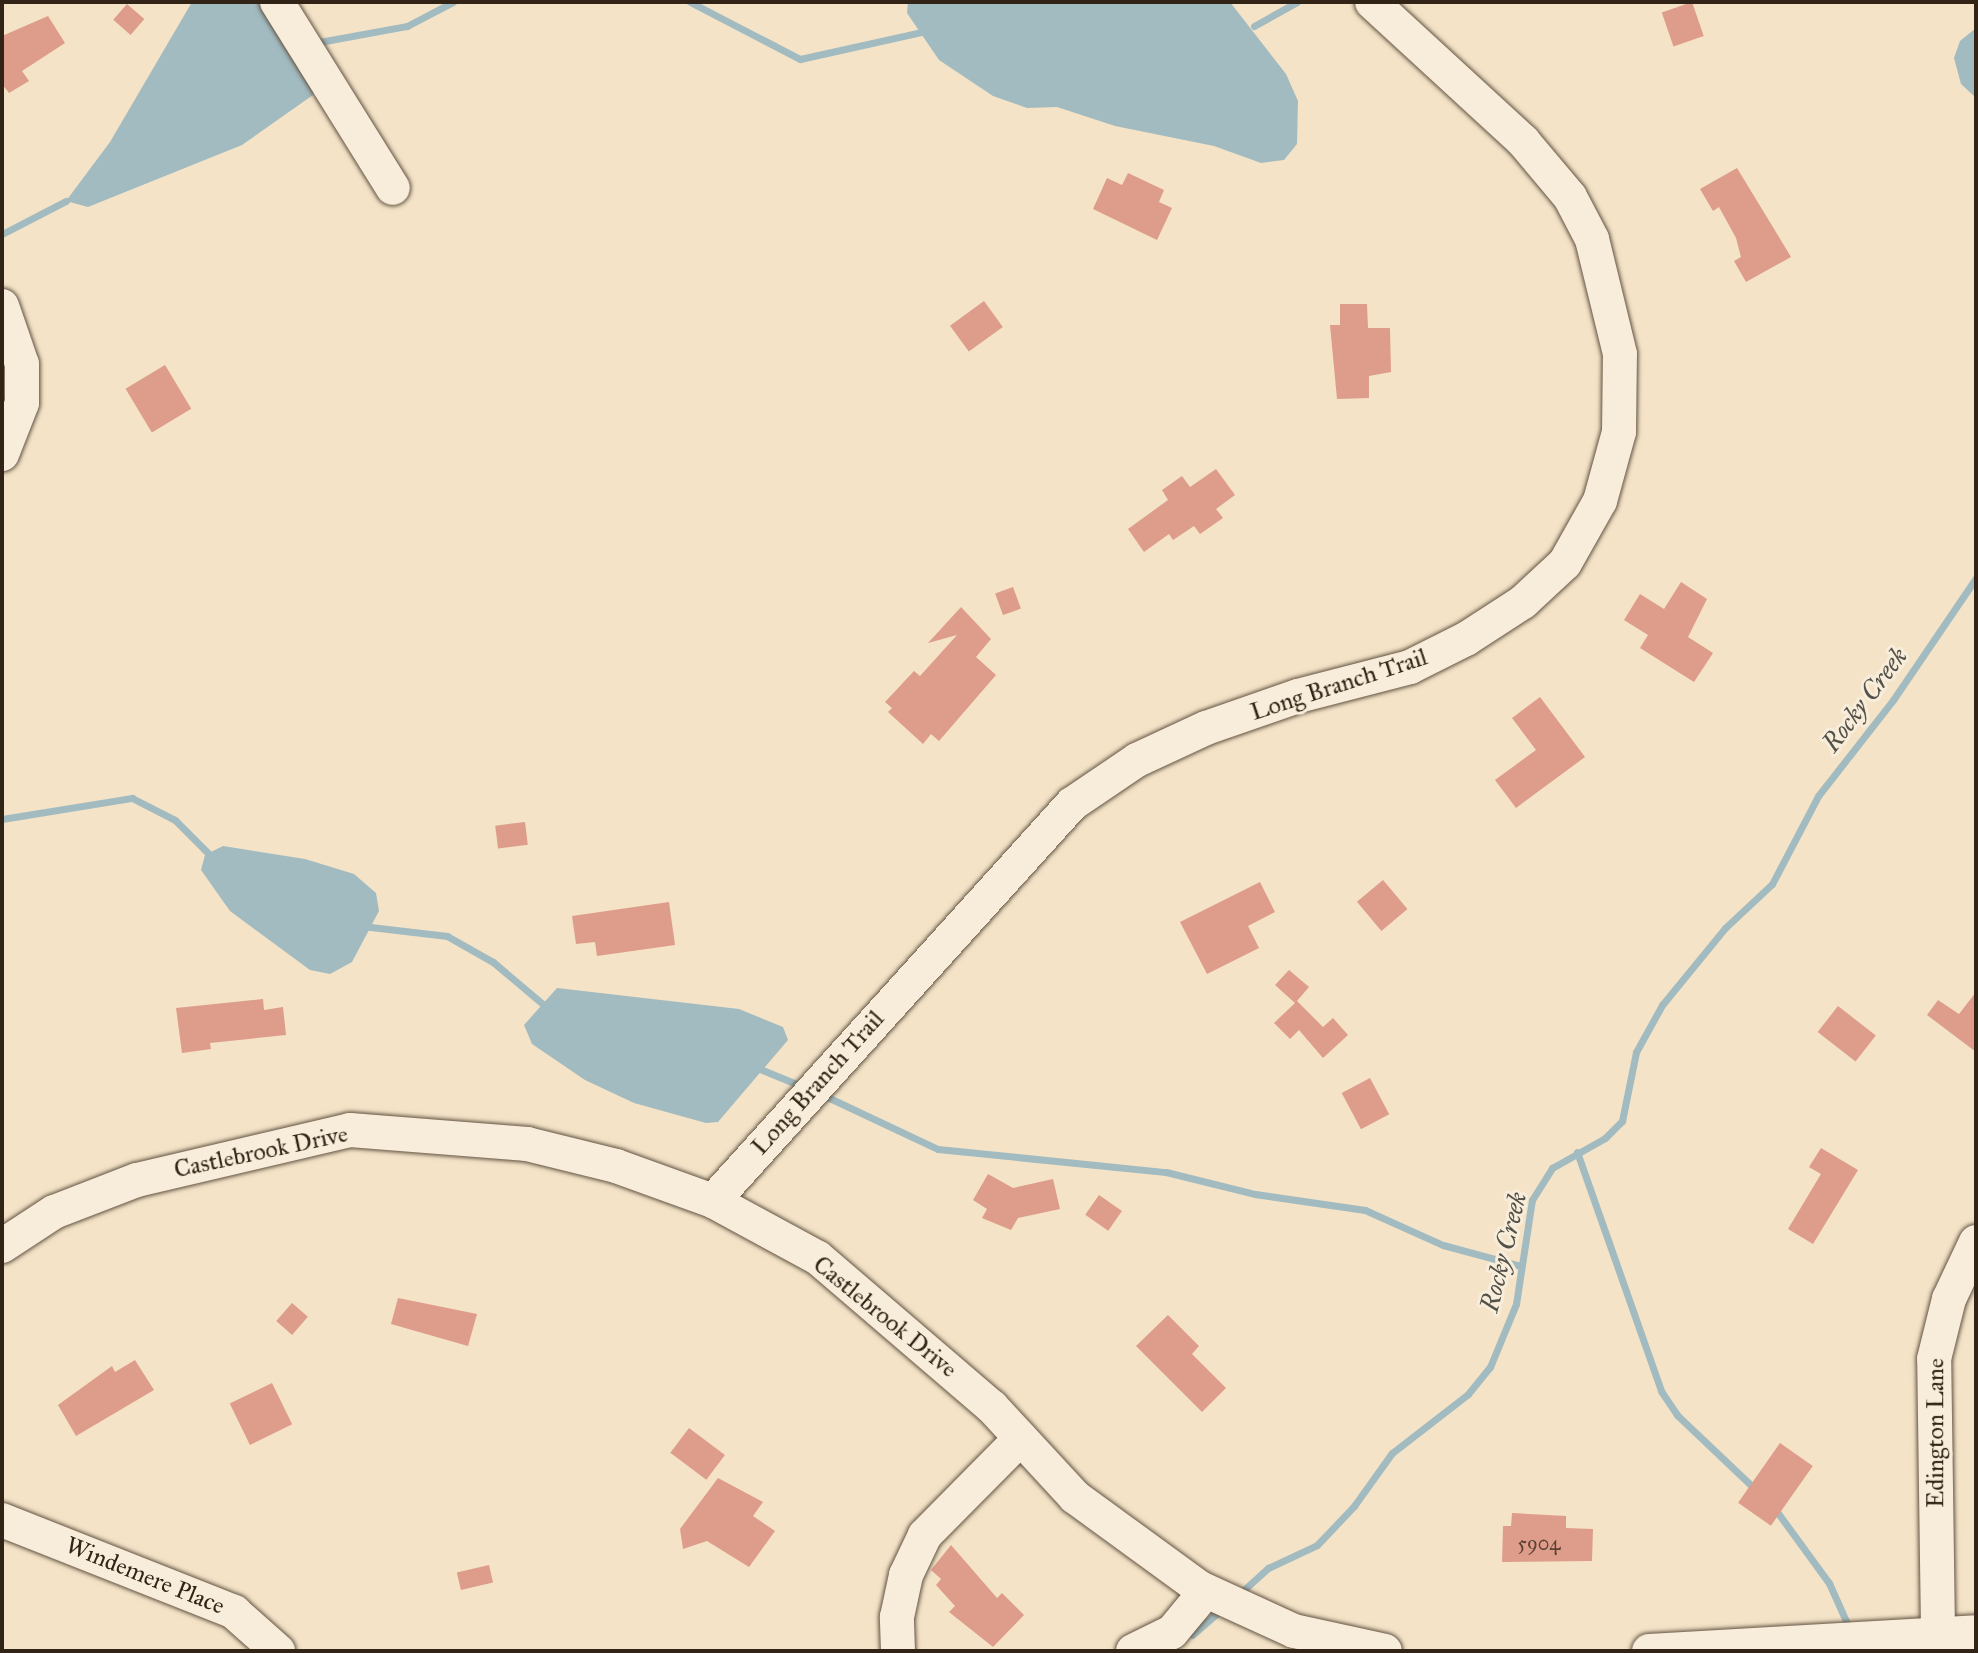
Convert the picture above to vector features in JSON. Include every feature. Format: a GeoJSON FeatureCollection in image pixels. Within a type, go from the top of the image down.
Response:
{"type":"FeatureCollection","features":[{"type":"Feature","properties":{"kind":"street"},"geometry":{"type":"LineString","coordinates":[[277,2],[393,188]]}},
{"type":"Feature","properties":{"kind":"street","name":"Long Branch Trail"},"geometry":{"type":"LineString","coordinates":[[713,1201],[1072,804],[1137,760],[1206,728],[1298,696],[1410,667],[1466,639],[1523,602],[1565,563],[1600,501],[1619,432],[1620,354],[1592,239],[1570,197],[1523,141],[1372,2]]}},
{"type":"Feature","properties":{"kind":"street"},"geometry":{"type":"LineString","coordinates":[[2,306],[22,364],[22,403],[2,454]]}},
{"type":"Feature","properties":{"kind":"street","name":"Castlebrook Drive"},"geometry":{"type":"LineString","coordinates":[[2,1246],[54,1212],[137,1180],[350,1130],[527,1144],[616,1166],[713,1201],[818,1258],[852,1284],[1021,1438],[1075,1497],[1206,1591],[1294,1631],[1385,1651]]}},
{"type":"Feature","properties":{"kind":"street","name":"Edington Lane"},"geometry":{"type":"LineString","coordinates":[[1938,1632],[1934,1359],[1949,1299],[1976,1242]]}},
{"type":"Feature","properties":{"kind":"street"},"geometry":{"type":"LineString","coordinates":[[898,1651],[897,1617],[906,1575],[925,1535],[1021,1438]]}},
{"type":"Feature","properties":{"kind":"street","name":"Windemere Place"},"geometry":{"type":"LineString","coordinates":[[2,1520],[234,1612],[278,1651]]}},
{"type":"Feature","properties":{"kind":"street"},"geometry":{"type":"LineString","coordinates":[[1133,1651],[1172,1632],[1206,1591]]}},
{"type":"Feature","properties":{"kind":"street"},"geometry":{"type":"LineString","coordinates":[[1649,1651],[1976,1632]]}},
{"type":"Feature","properties":{"kind":"water"},"geometry":{"type":"Polygon","coordinates":[[[192,2],[266,2],[316,80],[313,95],[242,145],[88,207],[66,201],[110,142],[192,2]]]}},
{"type":"Feature","properties":{"kind":"water"},"geometry":{"type":"Polygon","coordinates":[[[908,2],[1230,2],[1286,74],[1298,101],[1297,144],[1284,160],[1261,163],[1214,146],[1115,126],[1057,107],[1027,108],[993,96],[939,60],[907,13],[908,2]]]}},
{"type":"Feature","properties":{"kind":"water"},"geometry":{"type":"Polygon","coordinates":[[[1976,28],[1976,98],[1961,84],[1954,58],[1960,41],[1976,28]]]}},
{"type":"Feature","properties":{"kind":"water"},"geometry":{"type":"Polygon","coordinates":[[[223,846],[305,859],[354,874],[376,893],[379,911],[352,962],[330,974],[310,970],[230,911],[201,870],[205,855],[223,846]]]}},
{"type":"Feature","properties":{"kind":"water"},"geometry":{"type":"Polygon","coordinates":[[[557,988],[739,1009],[783,1027],[788,1040],[718,1122],[706,1123],[634,1103],[585,1080],[532,1044],[524,1025],[557,988]]]}},
{"type":"Feature","properties":{"kind":"building"},"geometry":{"type":"Polygon","coordinates":[[[1692,2],[1704,36],[1673,46],[1662,12],[1692,2]]]}},
{"type":"Feature","properties":{"kind":"building"},"geometry":{"type":"Polygon","coordinates":[[[127,4],[144,19],[131,35],[113,20],[127,4]]]}},
{"type":"Feature","properties":{"kind":"building"},"geometry":{"type":"Polygon","coordinates":[[[48,16],[65,43],[22,71],[29,81],[9,93],[2,84],[2,36],[48,16]]]}},
{"type":"Feature","properties":{"kind":"building"},"geometry":{"type":"Polygon","coordinates":[[[1737,168],[1791,257],[1746,282],[1734,261],[1741,257],[1736,238],[1719,207],[1713,211],[1700,189],[1737,168]]]}},
{"type":"Feature","properties":{"kind":"building"},"geometry":{"type":"Polygon","coordinates":[[[1128,173],[1164,190],[1159,202],[1172,208],[1157,240],[1093,209],[1107,178],[1122,185],[1128,173]]]}},
{"type":"Feature","properties":{"kind":"building"},"geometry":{"type":"Polygon","coordinates":[[[984,301],[1003,327],[969,352],[950,326],[984,301]]]}},
{"type":"Feature","properties":{"kind":"building"},"geometry":{"type":"Polygon","coordinates":[[[1340,304],[1367,304],[1368,328],[1390,328],[1391,372],[1369,376],[1369,398],[1337,399],[1330,325],[1340,325],[1340,304]]]}},
{"type":"Feature","properties":{"kind":"building"},"geometry":{"type":"Polygon","coordinates":[[[165,365],[191,409],[152,432],[126,389],[165,365]]]}},
{"type":"Feature","properties":{"kind":"building"},"geometry":{"type":"Polygon","coordinates":[[[1216,469],[1235,495],[1216,509],[1223,518],[1200,534],[1194,526],[1173,540],[1169,534],[1144,552],[1128,529],[1168,500],[1162,490],[1182,476],[1190,487],[1216,469]]]}},
{"type":"Feature","properties":{"kind":"building"},"geometry":{"type":"Polygon","coordinates":[[[1681,582],[1707,599],[1688,637],[1713,653],[1694,682],[1640,648],[1648,635],[1624,620],[1640,594],[1664,609],[1681,582]]]}},
{"type":"Feature","properties":{"kind":"building"},"geometry":{"type":"Polygon","coordinates":[[[1013,587],[1021,609],[1003,615],[995,593],[1013,587]]]}},
{"type":"Feature","properties":{"kind":"building"},"geometry":{"type":"Polygon","coordinates":[[[961,607],[991,639],[976,657],[996,675],[939,741],[931,734],[923,744],[888,712],[892,708],[885,702],[914,671],[920,676],[957,635],[928,643],[961,607]]]}},
{"type":"Feature","properties":{"kind":"building"},"geometry":{"type":"Polygon","coordinates":[[[1540,697],[1585,757],[1516,808],[1495,780],[1536,750],[1512,718],[1540,697]]]}},
{"type":"Feature","properties":{"kind":"building"},"geometry":{"type":"Polygon","coordinates":[[[525,822],[528,845],[498,848],[495,826],[525,822]]]}},
{"type":"Feature","properties":{"kind":"building"},"geometry":{"type":"Polygon","coordinates":[[[1383,880],[1407,909],[1381,931],[1357,902],[1383,880]]]}},
{"type":"Feature","properties":{"kind":"building"},"geometry":{"type":"Polygon","coordinates":[[[1260,882],[1275,912],[1248,926],[1259,948],[1207,974],[1180,922],[1260,882]]]}},
{"type":"Feature","properties":{"kind":"building"},"geometry":{"type":"Polygon","coordinates":[[[669,902],[675,945],[597,956],[595,942],[576,944],[572,916],[669,902]]]}},
{"type":"Feature","properties":{"kind":"building"},"geometry":{"type":"Polygon","coordinates":[[[1289,970],[1309,987],[1297,1001],[1323,1027],[1333,1018],[1348,1035],[1323,1058],[1299,1030],[1290,1039],[1274,1023],[1295,1003],[1275,985],[1289,970]]]}},
{"type":"Feature","properties":{"kind":"building"},"geometry":{"type":"Polygon","coordinates":[[[1976,992],[1976,1052],[1927,1015],[1938,1000],[1959,1014],[1976,992]]]}},
{"type":"Feature","properties":{"kind":"building"},"geometry":{"type":"Polygon","coordinates":[[[263,999],[264,1010],[283,1007],[286,1035],[210,1043],[211,1049],[182,1053],[176,1008],[263,999]]]}},
{"type":"Feature","properties":{"kind":"building"},"geometry":{"type":"Polygon","coordinates":[[[1838,1006],[1876,1036],[1856,1062],[1818,1032],[1838,1006]]]}},
{"type":"Feature","properties":{"kind":"building"},"geometry":{"type":"Polygon","coordinates":[[[1370,1078],[1389,1114],[1361,1129],[1342,1093],[1370,1078]]]}},
{"type":"Feature","properties":{"kind":"building"},"geometry":{"type":"Polygon","coordinates":[[[1821,1148],[1858,1170],[1813,1244],[1788,1229],[1821,1174],[1809,1167],[1821,1148]]]}},
{"type":"Feature","properties":{"kind":"building"},"geometry":{"type":"Polygon","coordinates":[[[988,1174],[1013,1188],[1053,1179],[1060,1209],[1018,1218],[1011,1230],[982,1218],[987,1209],[973,1200],[988,1174]]]}},
{"type":"Feature","properties":{"kind":"building"},"geometry":{"type":"Polygon","coordinates":[[[1099,1195],[1122,1211],[1108,1231],[1085,1215],[1099,1195]]]}},
{"type":"Feature","properties":{"kind":"building"},"geometry":{"type":"Polygon","coordinates":[[[398,1298],[477,1314],[468,1346],[391,1324],[398,1298]]]}},
{"type":"Feature","properties":{"kind":"building"},"geometry":{"type":"Polygon","coordinates":[[[292,1303],[308,1317],[292,1335],[276,1321],[292,1303]]]}},
{"type":"Feature","properties":{"kind":"building"},"geometry":{"type":"Polygon","coordinates":[[[1168,1315],[1199,1346],[1192,1354],[1226,1388],[1202,1412],[1136,1346],[1168,1315]]]}},
{"type":"Feature","properties":{"kind":"building"},"geometry":{"type":"Polygon","coordinates":[[[135,1360],[154,1390],[76,1436],[58,1405],[112,1366],[115,1372],[135,1360]]]}},
{"type":"Feature","properties":{"kind":"building"},"geometry":{"type":"Polygon","coordinates":[[[272,1383],[292,1424],[250,1445],[230,1404],[272,1383]]]}},
{"type":"Feature","properties":{"kind":"building"},"geometry":{"type":"Polygon","coordinates":[[[689,1428],[725,1455],[706,1480],[670,1453],[689,1428]]]}},
{"type":"Feature","properties":{"kind":"building"},"geometry":{"type":"Polygon","coordinates":[[[1780,1443],[1813,1466],[1771,1526],[1738,1503],[1780,1443]]]}},
{"type":"Feature","properties":{"kind":"building"},"geometry":{"type":"Polygon","coordinates":[[[718,1478],[763,1502],[753,1516],[775,1531],[749,1567],[707,1541],[683,1549],[680,1529],[718,1478]]]}},
{"type":"Feature","properties":{"kind":"building"},"geometry":{"type":"Polygon","coordinates":[[[1512,1513],[1566,1516],[1566,1528],[1593,1529],[1592,1561],[1502,1562],[1503,1526],[1511,1526],[1512,1513]]]}},
{"type":"Feature","properties":{"kind":"building"},"geometry":{"type":"Polygon","coordinates":[[[951,1545],[997,1598],[1002,1593],[1024,1615],[993,1647],[949,1612],[955,1606],[936,1585],[941,1579],[931,1570],[951,1545]]]}},
{"type":"Feature","properties":{"kind":"building"},"geometry":{"type":"Polygon","coordinates":[[[489,1565],[493,1583],[461,1590],[457,1572],[489,1565]]]}},
{"type":"Feature","properties":{"kind":"waterway"},"geometry":{"type":"LineString","coordinates":[[314,43],[407,26],[453,2]]}},
{"type":"Feature","properties":{"kind":"waterway"},"geometry":{"type":"LineString","coordinates":[[690,2],[800,59],[922,32]]}},
{"type":"Feature","properties":{"kind":"waterway"},"geometry":{"type":"LineString","coordinates":[[1254,26],[1297,2]]}},
{"type":"Feature","properties":{"kind":"waterway"},"geometry":{"type":"LineString","coordinates":[[2,234],[66,201]]}},
{"type":"Feature","properties":{"kind":"waterway","name":"Rocky Creek"},"geometry":{"type":"LineString","coordinates":[[1237,1596],[1268,1568],[1317,1545],[1354,1506],[1392,1453],[1468,1394],[1490,1367],[1516,1304],[1532,1200],[1552,1168],[1605,1138],[1622,1121],[1636,1052],[1662,1005],[1725,928],[1772,884],[1818,796],[1893,700],[1976,578]]}},
{"type":"Feature","properties":{"kind":"waterway"},"geometry":{"type":"LineString","coordinates":[[2,819],[132,798],[175,820],[213,858]]}},
{"type":"Feature","properties":{"kind":"waterway"},"geometry":{"type":"LineString","coordinates":[[362,926],[447,936],[493,962],[545,1006]]}},
{"type":"Feature","properties":{"kind":"waterway"},"geometry":{"type":"LineString","coordinates":[[760,1069],[804,1087]]}},
{"type":"Feature","properties":{"kind":"waterway"},"geometry":{"type":"LineString","coordinates":[[823,1095],[938,1149],[1166,1172],[1255,1194],[1365,1210],[1443,1245],[1521,1266]]}},
{"type":"Feature","properties":{"kind":"waterway"},"geometry":{"type":"LineString","coordinates":[[1577,1152],[1661,1391],[1677,1415],[1758,1492]]}},
{"type":"Feature","properties":{"kind":"waterway"},"geometry":{"type":"LineString","coordinates":[[1775,1509],[1829,1583],[1850,1630]]}},
{"type":"Feature","properties":{"kind":"waterway","name":"Rocky Creek"},"geometry":{"type":"LineString","coordinates":[[1192,1635],[1222,1609]]}}]}
